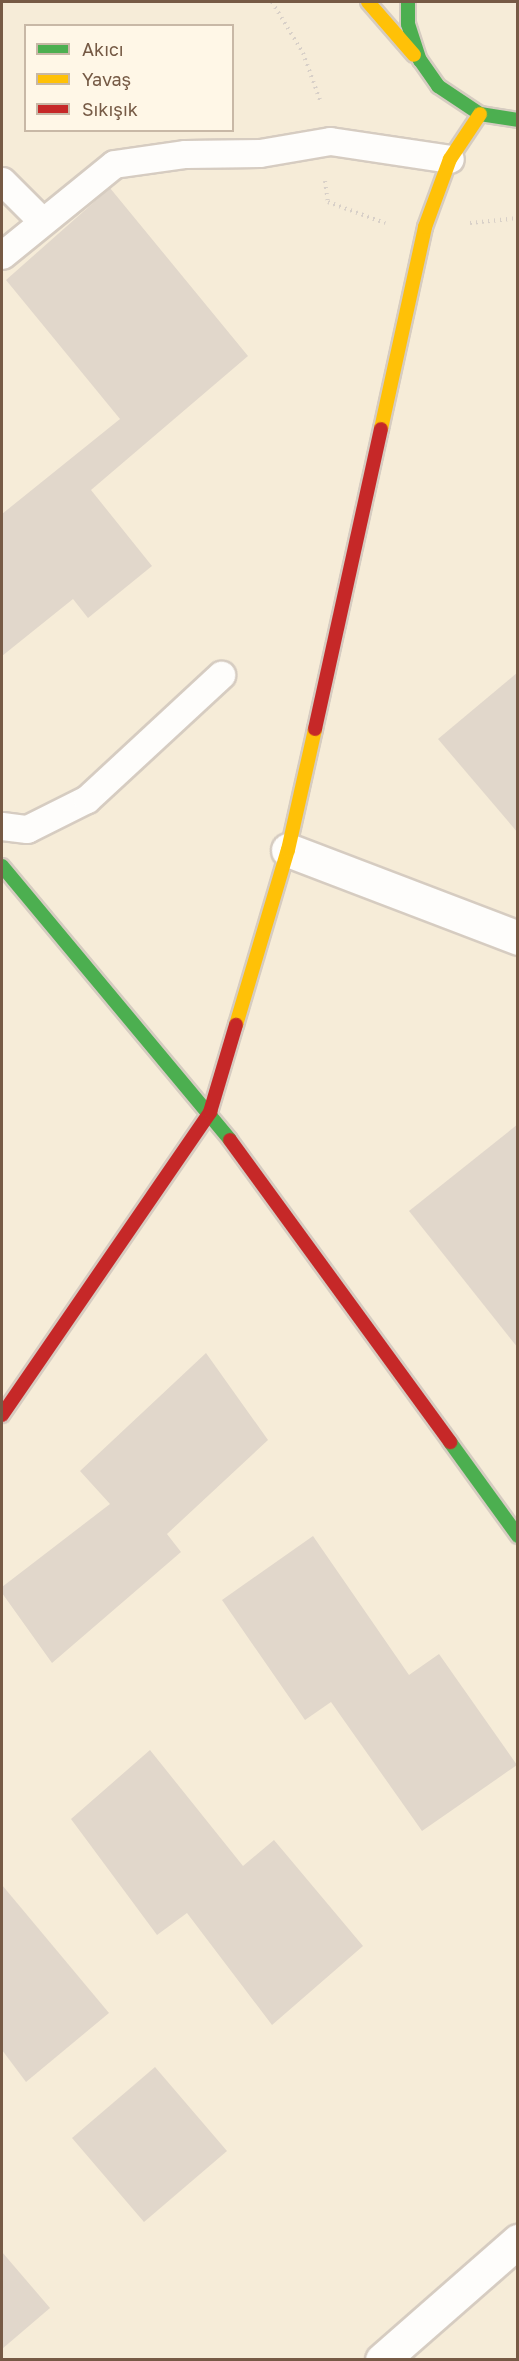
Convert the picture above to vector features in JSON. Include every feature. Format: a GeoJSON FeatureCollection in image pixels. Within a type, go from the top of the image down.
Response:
{"type":"FeatureCollection","features":[{"type":"Feature","properties":{"kind":"street"},"geometry":{"type":"LineString","coordinates":[[368,2],[420,60],[438,86],[462,105],[480,114],[505,121],[518,120]]}},
{"type":"Feature","properties":{"kind":"street"},"geometry":{"type":"LineString","coordinates":[[408,2],[408,24],[420,60]]}},
{"type":"Feature","properties":{"kind":"street"},"geometry":{"type":"LineString","coordinates":[[2,1414],[210,1112],[288,850],[425,227],[450,159],[480,114]]}},
{"type":"Feature","properties":{"kind":"street"},"geometry":{"type":"LineString","coordinates":[[288,850],[518,938]]}},
{"type":"Feature","properties":{"kind":"street"},"geometry":{"type":"LineString","coordinates":[[2,866],[210,1112],[518,1536]]}},
{"type":"Feature","properties":{"kind":"street"},"geometry":{"type":"LineString","coordinates":[[382,2360],[518,2241]]}},
{"type":"Feature","properties":{"kind":"lane"},"geometry":{"type":"LineString","coordinates":[[2,255],[114,164],[184,154],[260,153],[330,141],[450,159]]}},
{"type":"Feature","properties":{"kind":"lane"},"geometry":{"type":"LineString","coordinates":[[2,181],[42,221]]}},
{"type":"Feature","properties":{"kind":"lane"},"geometry":{"type":"LineString","coordinates":[[2,826],[27,829],[87,799],[220,675]]}},
{"type":"Feature","properties":{"kind":"shaded area"},"geometry":{"type":"Polygon","coordinates":[[[2,2],[517,2],[517,2359],[2,2359],[2,2]]]}},
{"type":"Feature","properties":{"kind":"building"},"geometry":{"type":"Polygon","coordinates":[[[110,188],[248,356],[91,490],[152,566],[88,618],[73,599],[2,656],[2,514],[120,419],[6,280],[110,188]]]}},
{"type":"Feature","properties":{"kind":"building"},"geometry":{"type":"Polygon","coordinates":[[[518,672],[518,833],[438,739],[518,672]]]}},
{"type":"Feature","properties":{"kind":"building"},"geometry":{"type":"Polygon","coordinates":[[[518,1124],[518,1348],[409,1211],[518,1124]]]}},
{"type":"Feature","properties":{"kind":"building"},"geometry":{"type":"Polygon","coordinates":[[[206,1353],[268,1440],[167,1534],[181,1552],[52,1663],[2,1593],[2,1587],[110,1504],[80,1471],[206,1353]]]}},
{"type":"Feature","properties":{"kind":"building"},"geometry":{"type":"Polygon","coordinates":[[[313,1536],[409,1675],[439,1654],[517,1765],[422,1831],[331,1702],[305,1720],[222,1600],[313,1536]]]}},
{"type":"Feature","properties":{"kind":"building"},"geometry":{"type":"Polygon","coordinates":[[[150,1750],[243,1866],[274,1840],[363,1946],[272,2025],[187,1913],[157,1935],[71,1819],[150,1750]]]}},
{"type":"Feature","properties":{"kind":"building"},"geometry":{"type":"Polygon","coordinates":[[[2,1885],[109,2013],[26,2082],[2,2050],[2,1885]]]}},
{"type":"Feature","properties":{"kind":"building"},"geometry":{"type":"Polygon","coordinates":[[[155,2067],[227,2151],[144,2222],[72,2138],[155,2067]]]}},
{"type":"Feature","properties":{"kind":"building"},"geometry":{"type":"Polygon","coordinates":[[[2,2252],[50,2308],[2,2349],[2,2252]]]}},
{"type":"Feature","properties":{"kind":"traffic: fast"},"geometry":{"type":"LineString","coordinates":[[408,2],[408,24],[420,60],[438,86],[480,114],[518,120]]}},
{"type":"Feature","properties":{"kind":"traffic: fast"},"geometry":{"type":"LineString","coordinates":[[2,866],[230,1140]]}},
{"type":"Feature","properties":{"kind":"traffic: fast"},"geometry":{"type":"LineString","coordinates":[[450,1442],[518,1536]]}},
{"type":"Feature","properties":{"kind":"traffic: slow"},"geometry":{"type":"LineString","coordinates":[[368,2],[414,55]]}},
{"type":"Feature","properties":{"kind":"traffic: slow"},"geometry":{"type":"LineString","coordinates":[[381,429],[425,227],[450,159],[480,114]]}},
{"type":"Feature","properties":{"kind":"traffic: slow"},"geometry":{"type":"LineString","coordinates":[[236,1025],[288,850],[315,729]]}},
{"type":"Feature","properties":{"kind":"traffic: jam"},"geometry":{"type":"LineString","coordinates":[[315,729],[381,429]]}},
{"type":"Feature","properties":{"kind":"traffic: jam"},"geometry":{"type":"LineString","coordinates":[[2,1415],[210,1112],[236,1025]]}},
{"type":"Feature","properties":{"kind":"traffic: jam"},"geometry":{"type":"LineString","coordinates":[[230,1140],[450,1442]]}}]}
